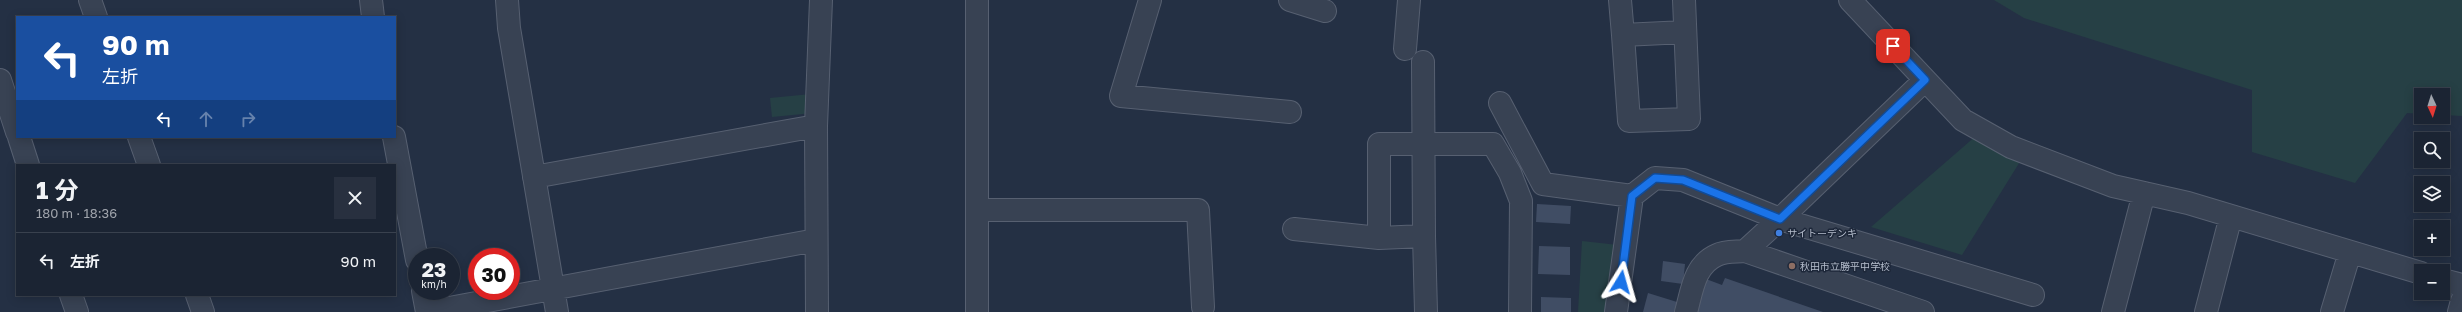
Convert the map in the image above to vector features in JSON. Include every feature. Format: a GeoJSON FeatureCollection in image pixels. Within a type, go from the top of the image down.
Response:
{"type":"FeatureCollection","features":[{"type":"Feature","properties":{"kind":"street"},"geometry":{"type":"LineString","coordinates":[[90,0],[96,16]]}},
{"type":"Feature","properties":{"kind":"street"},"geometry":{"type":"LineString","coordinates":[[371,0],[373,16]]}},
{"type":"Feature","properties":{"kind":"street"},"geometry":{"type":"LineString","coordinates":[[507,0],[509,28],[557,312]]}},
{"type":"Feature","properties":{"kind":"street"},"geometry":{"type":"LineString","coordinates":[[817,312],[816,126],[821,0]]}},
{"type":"Feature","properties":{"kind":"street"},"geometry":{"type":"LineString","coordinates":[[977,0],[977,312]]}},
{"type":"Feature","properties":{"kind":"street"},"geometry":{"type":"LineString","coordinates":[[1150,0],[1121,96],[1290,112]]}},
{"type":"Feature","properties":{"kind":"street"},"geometry":{"type":"LineString","coordinates":[[1290,0],[1325,11]]}},
{"type":"Feature","properties":{"kind":"street"},"geometry":{"type":"LineString","coordinates":[[1405,50],[1409,0]]}},
{"type":"Feature","properties":{"kind":"street"},"geometry":{"type":"LineString","coordinates":[[1620,0],[1629,121],[1689,119],[1684,0]]}},
{"type":"Feature","properties":{"kind":"street"},"geometry":{"type":"LineString","coordinates":[[1850,0],[1963,120],[2011,147],[2113,186],[2231,216],[2414,271]]}},
{"type":"Feature","properties":{"kind":"street"},"geometry":{"type":"LineString","coordinates":[[1623,35],[1685,32]]}},
{"type":"Feature","properties":{"kind":"street"},"geometry":{"type":"LineString","coordinates":[[1423,62],[1426,312]]}},
{"type":"Feature","properties":{"kind":"street"},"geometry":{"type":"LineString","coordinates":[[0,80],[16,129]]}},
{"type":"Feature","properties":{"kind":"street"},"geometry":{"type":"LineString","coordinates":[[1745,250],[1780,219],[1925,80]]}},
{"type":"Feature","properties":{"kind":"street"},"geometry":{"type":"LineString","coordinates":[[1500,103],[1543,184],[1632,196]]}},
{"type":"Feature","properties":{"kind":"street"},"geometry":{"type":"LineString","coordinates":[[534,177],[816,126]]}},
{"type":"Feature","properties":{"kind":"street"},"geometry":{"type":"LineString","coordinates":[[19,138],[28,164]]}},
{"type":"Feature","properties":{"kind":"street"},"geometry":{"type":"LineString","coordinates":[[143,138],[149,164]]}},
{"type":"Feature","properties":{"kind":"street"},"geometry":{"type":"LineString","coordinates":[[394,138],[415,248]]}},
{"type":"Feature","properties":{"kind":"street"},"geometry":{"type":"LineString","coordinates":[[1379,238],[1378,144],[1493,144],[1510,173],[1521,201],[1520,312]]}},
{"type":"Feature","properties":{"kind":"street"},"geometry":{"type":"LineString","coordinates":[[1616,312],[1632,196],[1655,178],[1683,180],[1780,219],[2033,295]]}},
{"type":"Feature","properties":{"kind":"street"},"geometry":{"type":"LineString","coordinates":[[2112,312],[2144,193]]}},
{"type":"Feature","properties":{"kind":"street"},"geometry":{"type":"LineString","coordinates":[[978,210],[1198,210],[1203,307]]}},
{"type":"Feature","properties":{"kind":"street"},"geometry":{"type":"LineString","coordinates":[[2206,312],[2231,216]]}},
{"type":"Feature","properties":{"kind":"street"},"geometry":{"type":"LineString","coordinates":[[1294,229],[1379,238],[1424,236]]}},
{"type":"Feature","properties":{"kind":"street"},"geometry":{"type":"LineString","coordinates":[[425,300],[427,312],[816,240]]}},
{"type":"Feature","properties":{"kind":"street"},"geometry":{"type":"LineString","coordinates":[[1686,312],[1696,274],[1702,265],[1717,254],[1745,250],[1923,312]]}},
{"type":"Feature","properties":{"kind":"street"},"geometry":{"type":"LineString","coordinates":[[2332,312],[2350,252]]}},
{"type":"Feature","properties":{"kind":"street"},"geometry":{"type":"LineString","coordinates":[[2450,282],[2462,285]]}},
{"type":"Feature","properties":{"kind":"street"},"geometry":{"type":"LineString","coordinates":[[71,296],[77,312]]}},
{"type":"Feature","properties":{"kind":"street"},"geometry":{"type":"LineString","coordinates":[[197,296],[203,312]]}},
{"type":"Feature","properties":{"kind":"street"},"geometry":{"type":"LineString","coordinates":[[2458,312],[2462,301]]}},
{"type":"Feature","properties":{"kind":"green space"},"geometry":{"type":"Polygon","coordinates":[[[1994,0],[2462,0],[2462,116],[2450,115],[2450,88],[2414,88],[2414,114],[2407,113],[2355,183],[2252,152],[2252,90],[2024,18],[1994,0]]]}},
{"type":"Feature","properties":{"kind":"green space"},"geometry":{"type":"Polygon","coordinates":[[[811,94],[813,113],[772,117],[770,98],[811,94]]]}},
{"type":"Feature","properties":{"kind":"green space"},"geometry":{"type":"Polygon","coordinates":[[[1977,135],[2021,160],[1962,255],[1871,227],[1977,135]]]}},
{"type":"Feature","properties":{"kind":"green space"},"geometry":{"type":"Polygon","coordinates":[[[1582,241],[1618,245],[1609,312],[1578,312],[1582,241]]]}},
{"type":"Feature","properties":{"kind":"building"},"geometry":{"type":"Polygon","coordinates":[[[1537,204],[1571,206],[1570,224],[1536,222],[1537,204]]]}},
{"type":"Feature","properties":{"kind":"building"},"geometry":{"type":"Polygon","coordinates":[[[1539,246],[1570,247],[1570,275],[1538,274],[1539,246]]]}},
{"type":"Feature","properties":{"kind":"building"},"geometry":{"type":"Polygon","coordinates":[[[1663,261],[1685,264],[1683,284],[1661,281],[1663,261]]]}},
{"type":"Feature","properties":{"kind":"building"},"geometry":{"type":"Polygon","coordinates":[[[1725,278],[1823,312],[1695,312],[1706,279],[1722,285],[1725,278]]]}},
{"type":"Feature","properties":{"kind":"building"},"geometry":{"type":"Polygon","coordinates":[[[1648,293],[1677,302],[1674,312],[1643,312],[1648,293]]]}},
{"type":"Feature","properties":{"kind":"building"},"geometry":{"type":"Polygon","coordinates":[[[1541,297],[1571,298],[1571,312],[1541,312],[1541,297]]]}},
{"type":"Feature","properties":{"kind":"place","name":"サイトーデンキ"},"geometry":{"type":"Point","coordinates":[1779,233]}},
{"type":"Feature","properties":{"kind":"place","name":"秋田市立勝平中学校"},"geometry":{"type":"Point","coordinates":[1792,266]}},
{"type":"Feature","properties":{"kind":"route"},"geometry":{"type":"LineString","coordinates":[[1621,282],[1632,196],[1655,178],[1683,180],[1780,219],[1925,80],[1893,46]]}}]}
